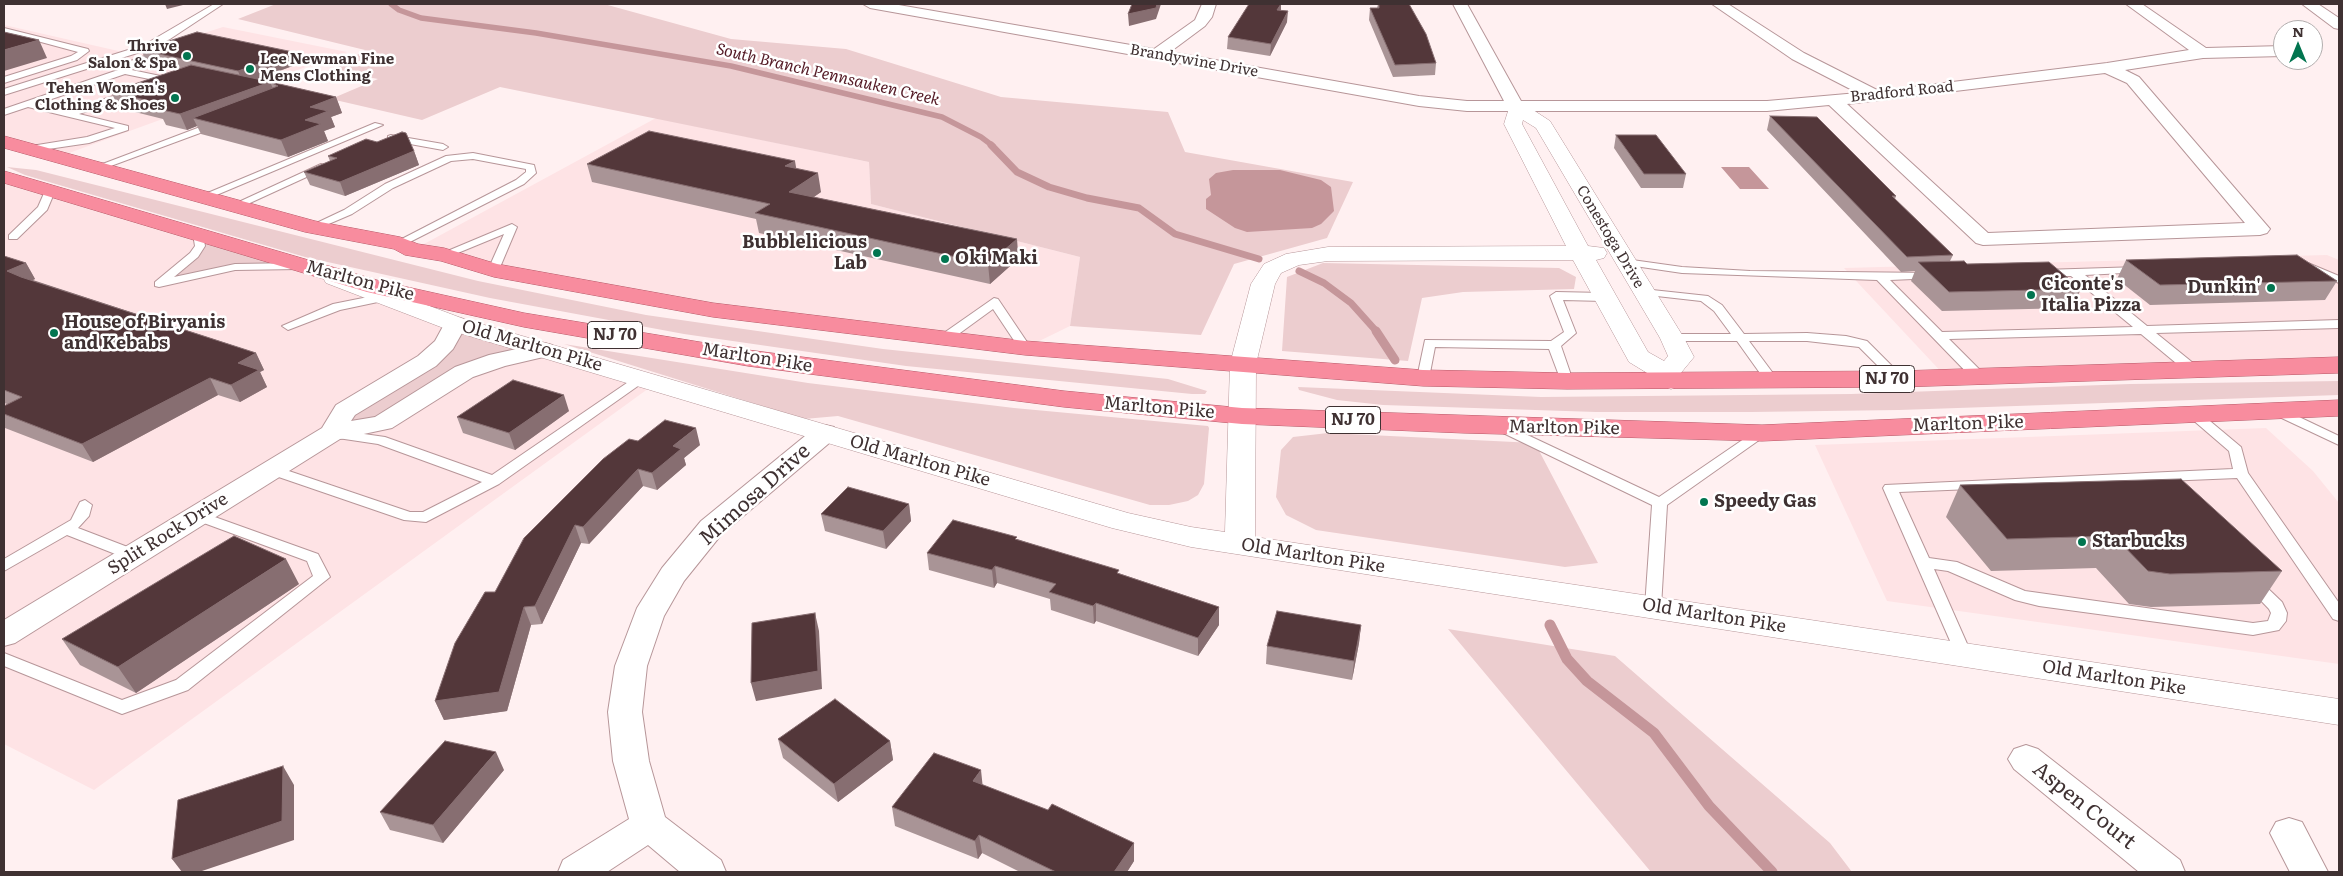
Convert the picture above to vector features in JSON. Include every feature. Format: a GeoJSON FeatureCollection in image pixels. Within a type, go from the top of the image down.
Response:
{"type":"FeatureCollection","features":[{"type":"Feature","properties":{"kind":"highway","name":"NJ 70"},"geometry":{"type":"LineString","coordinates":[[4,142],[313,227],[400,244],[413,250],[444,255],[494,270],[713,310],[1025,348],[1423,378],[1567,381],[1669,377],[1772,380],[1899,379],[2339,365]]}},
{"type":"Feature","properties":{"kind":"highway"},"geometry":{"type":"LineString","coordinates":[[4,160],[31,159],[89,166]]}},
{"type":"Feature","properties":{"kind":"highway","name":"Marlton Pike"},"geometry":{"type":"LineString","coordinates":[[4,177],[309,268],[414,296],[524,320],[748,358],[1064,399],[1242,416],[1501,426],[1762,433],[2339,408]]}},
{"type":"Feature","properties":{"kind":"street","name":"Brandywine Drive"},"geometry":{"type":"LineString","coordinates":[[870,4],[1443,105],[1518,108]]}},
{"type":"Feature","properties":{"kind":"street"},"geometry":{"type":"LineString","coordinates":[[1158,54],[1200,23],[1209,4]]}},
{"type":"Feature","properties":{"kind":"street","name":"Conestoga Drive"},"geometry":{"type":"LineString","coordinates":[[1460,4],[1508,95],[1518,108],[1543,125],[1672,338],[1681,357],[1669,377],[1638,357],[1604,297],[1513,124],[1518,108]]}},
{"type":"Feature","properties":{"kind":"street"},"geometry":{"type":"LineString","coordinates":[[1720,4],[1798,56],[1877,96]]}},
{"type":"Feature","properties":{"kind":"street"},"geometry":{"type":"LineString","coordinates":[[2133,4],[2203,53]]}},
{"type":"Feature","properties":{"kind":"street"},"geometry":{"type":"LineString","coordinates":[[2309,4],[2339,25]]}},
{"type":"Feature","properties":{"kind":"street","name":"Bradford Road"},"geometry":{"type":"LineString","coordinates":[[1518,108],[1767,106],[1877,96],[2106,68],[2203,53],[2273,51]]}},
{"type":"Feature","properties":{"kind":"street"},"geometry":{"type":"LineString","coordinates":[[1833,100],[1982,239],[2260,229],[2220,180],[2165,120],[2133,80],[2106,68]]}},
{"type":"Feature","properties":{"kind":"street"},"geometry":{"type":"LineString","coordinates":[[1240,545],[1243,364],[1266,275],[1281,264],[1294,259],[1328,254],[1580,253],[1622,258]]}},
{"type":"Feature","properties":{"kind":"street","name":"Old Marlton Pike"},"geometry":{"type":"LineString","coordinates":[[309,268],[382,298],[455,324],[1123,521],[1240,545],[2339,712]]}},
{"type":"Feature","properties":{"kind":"street","name":"Split Rock Drive"},"geometry":{"type":"LineString","coordinates":[[332,433],[345,410],[426,361],[445,344],[455,324]]}},
{"type":"Feature","properties":{"kind":"street","name":"Split Rock Drive"},"geometry":{"type":"LineString","coordinates":[[4,635],[332,433],[383,424],[464,372],[498,360],[544,350]]}},
{"type":"Feature","properties":{"kind":"street","name":"Mimosa Drive"},"geometry":{"type":"LineString","coordinates":[[649,825],[631,761],[625,712],[631,666],[648,616],[673,575],[711,528],[825,433]]}},
{"type":"Feature","properties":{"kind":"street","name":"Aspen Court"},"geometry":{"type":"LineString","coordinates":[[2026,759],[2166,872]]}},
{"type":"Feature","properties":{"kind":"street"},"geometry":{"type":"LineString","coordinates":[[577,872],[649,825],[707,872]]}},
{"type":"Feature","properties":{"kind":"street"},"geometry":{"type":"LineString","coordinates":[[2289,833],[2308,872]]}},
{"type":"Feature","properties":{"kind":"lane"},"geometry":{"type":"LineString","coordinates":[[4,92],[147,47],[167,37],[190,20],[219,4]]}},
{"type":"Feature","properties":{"kind":"lane"},"geometry":{"type":"LineString","coordinates":[[4,30],[85,50],[71,59],[4,80]]}},
{"type":"Feature","properties":{"kind":"lane"},"geometry":{"type":"LineString","coordinates":[[124,71],[123,68],[130,64],[174,50]]}},
{"type":"Feature","properties":{"kind":"lane"},"geometry":{"type":"LineString","coordinates":[[267,50],[304,58]]}},
{"type":"Feature","properties":{"kind":"lane"},"geometry":{"type":"LineString","coordinates":[[4,112],[124,71],[167,80],[70,114]]}},
{"type":"Feature","properties":{"kind":"lane"},"geometry":{"type":"LineString","coordinates":[[27,104],[125,128],[83,142],[28,149]]}},
{"type":"Feature","properties":{"kind":"lane"},"geometry":{"type":"LineString","coordinates":[[89,166],[225,121]]}},
{"type":"Feature","properties":{"kind":"lane"},"geometry":{"type":"LineString","coordinates":[[203,197],[378,125]]}},
{"type":"Feature","properties":{"kind":"lane"},"geometry":{"type":"LineString","coordinates":[[384,141],[393,138],[443,147]]}},
{"type":"Feature","properties":{"kind":"lane"},"geometry":{"type":"LineString","coordinates":[[313,227],[348,212],[389,186],[449,158],[473,156],[518,162],[531,167],[531,173],[520,182],[400,244]]}},
{"type":"Feature","properties":{"kind":"lane"},"geometry":{"type":"LineString","coordinates":[[235,206],[331,163]]}},
{"type":"Feature","properties":{"kind":"lane"},"geometry":{"type":"LineString","coordinates":[[13,237],[43,208],[50,191]]}},
{"type":"Feature","properties":{"kind":"lane"},"geometry":{"type":"LineString","coordinates":[[444,255],[512,227],[494,270]]}},
{"type":"Feature","properties":{"kind":"lane"},"geometry":{"type":"LineString","coordinates":[[198,234],[200,246],[194,255],[160,284],[235,267],[309,268]]}},
{"type":"Feature","properties":{"kind":"lane"},"geometry":{"type":"LineString","coordinates":[[1622,258],[1682,270],[1750,274],[1880,277],[1948,275]]}},
{"type":"Feature","properties":{"kind":"lane"},"geometry":{"type":"LineString","coordinates":[[2296,266],[2306,265],[2339,280]]}},
{"type":"Feature","properties":{"kind":"lane"},"geometry":{"type":"LineString","coordinates":[[2035,273],[2151,270]]}},
{"type":"Feature","properties":{"kind":"lane"},"geometry":{"type":"LineString","coordinates":[[2074,272],[2193,370]]}},
{"type":"Feature","properties":{"kind":"lane"},"geometry":{"type":"LineString","coordinates":[[1880,277],[1979,377]]}},
{"type":"Feature","properties":{"kind":"lane"},"geometry":{"type":"LineString","coordinates":[[1643,292],[1704,298],[1718,308],[1772,380]]}},
{"type":"Feature","properties":{"kind":"lane"},"geometry":{"type":"LineString","coordinates":[[288,326],[337,307],[382,298],[414,296]]}},
{"type":"Feature","properties":{"kind":"lane"},"geometry":{"type":"LineString","coordinates":[[1423,378],[1429,342],[1554,346],[1570,333],[1556,296],[1604,297]]}},
{"type":"Feature","properties":{"kind":"lane"},"geometry":{"type":"LineString","coordinates":[[945,338],[994,302],[1025,348]]}},
{"type":"Feature","properties":{"kind":"lane"},"geometry":{"type":"LineString","coordinates":[[1938,336],[2339,324]]}},
{"type":"Feature","properties":{"kind":"lane"},"geometry":{"type":"LineString","coordinates":[[1672,338],[1807,336],[1854,342],[1863,344],[1899,379]]}},
{"type":"Feature","properties":{"kind":"lane"},"geometry":{"type":"LineString","coordinates":[[1554,346],[1567,381]]}},
{"type":"Feature","properties":{"kind":"lane"},"geometry":{"type":"LineString","coordinates":[[272,470],[409,517],[426,517],[494,481],[640,378]]}},
{"type":"Feature","properties":{"kind":"lane"},"geometry":{"type":"LineString","coordinates":[[2276,410],[2339,441]]}},
{"type":"Feature","properties":{"kind":"lane"},"geometry":{"type":"LineString","coordinates":[[2193,414],[2236,450],[2241,473],[2339,615]]}},
{"type":"Feature","properties":{"kind":"lane"},"geometry":{"type":"LineString","coordinates":[[1501,426],[1660,503]]}},
{"type":"Feature","properties":{"kind":"lane"},"geometry":{"type":"LineString","coordinates":[[332,433],[380,440],[494,481]]}},
{"type":"Feature","properties":{"kind":"lane"},"geometry":{"type":"LineString","coordinates":[[1660,503],[1762,433]]}},
{"type":"Feature","properties":{"kind":"lane"},"geometry":{"type":"LineString","coordinates":[[1964,655],[1890,488],[2241,473]]}},
{"type":"Feature","properties":{"kind":"lane"},"geometry":{"type":"LineString","coordinates":[[2138,477],[2151,490]]}},
{"type":"Feature","properties":{"kind":"lane"},"geometry":{"type":"LineString","coordinates":[[1653,607],[1660,503]]}},
{"type":"Feature","properties":{"kind":"lane"},"geometry":{"type":"LineString","coordinates":[[4,566],[66,529],[82,516],[84,505]]}},
{"type":"Feature","properties":{"kind":"lane"},"geometry":{"type":"LineString","coordinates":[[4,659],[122,707],[182,685],[322,576],[313,558],[198,516]]}},
{"type":"Feature","properties":{"kind":"lane"},"geometry":{"type":"LineString","coordinates":[[66,529],[133,555]]}},
{"type":"Feature","properties":{"kind":"lane"},"geometry":{"type":"LineString","coordinates":[[1924,563],[1952,566],[2030,599],[2253,629],[2272,626],[2278,621],[2279,613],[2276,606],[2241,573]]}},
{"type":"Feature","properties":{"kind":"shaded area"},"geometry":{"type":"Polygon","coordinates":[[[276,4],[604,4],[731,39],[846,49],[1001,97],[1168,112],[1185,152],[1353,182],[1327,238],[1234,264],[1201,335],[1070,326],[1080,257],[871,204],[869,162],[500,87],[422,120],[331,99],[378,79],[333,70],[365,50],[238,19],[276,4]]]}},
{"type":"Feature","properties":{"kind":"shaded area"},"geometry":{"type":"Polygon","coordinates":[[[4,25],[136,55],[223,27],[347,52],[58,157],[4,142],[4,25]]]}},
{"type":"Feature","properties":{"kind":"shaded area"},"geometry":{"type":"Polygon","coordinates":[[[656,118],[869,162],[871,204],[1080,257],[1070,326],[1025,348],[713,310],[413,250],[656,118]]]}},
{"type":"Feature","properties":{"kind":"shaded area"},"geometry":{"type":"Polygon","coordinates":[[[7,167],[36,170],[478,281],[646,315],[883,349],[1168,379],[1207,391],[1205,394],[1192,394],[906,366],[684,334],[490,298],[305,257],[25,175],[7,167]]]}},
{"type":"Feature","properties":{"kind":"shaded area"},"geometry":{"type":"Polygon","coordinates":[[[1721,167],[1749,167],[1769,189],[1740,189],[1721,167]]]}},
{"type":"Feature","properties":{"kind":"shaded area"},"geometry":{"type":"Polygon","coordinates":[[[1233,170],[1280,170],[1321,180],[1331,187],[1334,211],[1321,224],[1312,228],[1247,232],[1235,228],[1206,209],[1206,199],[1211,195],[1209,179],[1216,173],[1233,170]]]}},
{"type":"Feature","properties":{"kind":"shaded area"},"geometry":{"type":"Polygon","coordinates":[[[4,177],[198,234],[455,324],[464,372],[544,350],[656,383],[94,790],[4,744],[4,177]]]}},
{"type":"Feature","properties":{"kind":"shaded area"},"geometry":{"type":"Polygon","coordinates":[[[198,234],[301,266],[235,267],[160,284],[194,255],[198,234]]]}},
{"type":"Feature","properties":{"kind":"shaded area"},"geometry":{"type":"Polygon","coordinates":[[[2327,255],[2339,260],[2339,365],[1979,377],[1946,377],[1844,268],[2327,255]]]}},
{"type":"Feature","properties":{"kind":"shaded area"},"geometry":{"type":"Polygon","coordinates":[[[1323,263],[1559,268],[1576,277],[1574,289],[1463,292],[1422,298],[1408,361],[1282,351],[1287,277],[1323,263]]]}},
{"type":"Feature","properties":{"kind":"shaded area"},"geometry":{"type":"Polygon","coordinates":[[[455,324],[544,350],[498,360],[383,423],[332,433],[345,410],[426,361],[455,324]]]}},
{"type":"Feature","properties":{"kind":"shaded area"},"geometry":{"type":"Polygon","coordinates":[[[564,344],[808,383],[1014,408],[1208,426],[1204,484],[1198,495],[1188,501],[1169,505],[1150,505],[838,416],[804,419],[564,344]]]}},
{"type":"Feature","properties":{"kind":"shaded area"},"geometry":{"type":"Polygon","coordinates":[[[2339,381],[2339,395],[1899,410],[1751,412],[1596,412],[1383,405],[1337,400],[1299,390],[1298,387],[1541,397],[1851,394],[2130,384],[2339,381]]]}},
{"type":"Feature","properties":{"kind":"shaded area"},"geometry":{"type":"Polygon","coordinates":[[[2266,428],[2313,471],[2339,503],[2339,664],[1887,601],[1815,445],[2266,428]]]}},
{"type":"Feature","properties":{"kind":"shaded area"},"geometry":{"type":"Polygon","coordinates":[[[1328,433],[1535,443],[1598,563],[1565,567],[1316,530],[1286,515],[1276,497],[1281,450],[1293,437],[1328,433]]]}},
{"type":"Feature","properties":{"kind":"shaded area"},"geometry":{"type":"Polygon","coordinates":[[[1448,629],[1615,656],[1830,843],[1852,872],[1651,872],[1448,629]]]}},
{"type":"Feature","properties":{"kind":"building"},"geometry":{"type":"Polygon","coordinates":[[[1132,4],[1157,4],[1156,8],[1128,14],[1132,4]]]}},
{"type":"Feature","properties":{"kind":"building"},"geometry":{"type":"Polygon","coordinates":[[[1249,4],[1281,4],[1277,10],[1288,11],[1271,44],[1228,37],[1249,4]]]}},
{"type":"Feature","properties":{"kind":"building"},"geometry":{"type":"Polygon","coordinates":[[[1379,4],[1409,4],[1426,34],[1436,63],[1395,65],[1370,8],[1379,8],[1379,4]]]}},
{"type":"Feature","properties":{"kind":"building"},"geometry":{"type":"Polygon","coordinates":[[[4,32],[39,40],[4,50],[4,32]]]}},
{"type":"Feature","properties":{"kind":"building"},"geometry":{"type":"Polygon","coordinates":[[[197,32],[293,52],[238,71],[141,50],[197,32]]]}},
{"type":"Feature","properties":{"kind":"building"},"geometry":{"type":"Polygon","coordinates":[[[191,65],[262,80],[336,97],[310,107],[328,111],[305,120],[321,124],[281,140],[193,118],[278,86],[270,82],[180,114],[158,109],[167,105],[111,92],[191,65]]]}},
{"type":"Feature","properties":{"kind":"building"},"geometry":{"type":"Polygon","coordinates":[[[1770,116],[1817,117],[1896,196],[1892,196],[1953,255],[1907,257],[1770,116]]]}},
{"type":"Feature","properties":{"kind":"building"},"geometry":{"type":"Polygon","coordinates":[[[649,131],[795,161],[785,166],[818,173],[789,192],[1017,239],[988,264],[755,213],[770,204],[587,164],[649,131]]]}},
{"type":"Feature","properties":{"kind":"building"},"geometry":{"type":"Polygon","coordinates":[[[402,132],[406,133],[414,151],[340,182],[304,172],[337,158],[328,156],[366,139],[377,142],[402,132]]]}},
{"type":"Feature","properties":{"kind":"building"},"geometry":{"type":"Polygon","coordinates":[[[1616,135],[1656,135],[1686,174],[1644,174],[1616,135]]]}},
{"type":"Feature","properties":{"kind":"building"},"geometry":{"type":"Polygon","coordinates":[[[2297,255],[2337,281],[2160,285],[2126,260],[2297,255]]]}},
{"type":"Feature","properties":{"kind":"building"},"geometry":{"type":"Polygon","coordinates":[[[4,256],[26,263],[7,271],[21,277],[256,353],[238,363],[259,370],[231,385],[210,378],[82,444],[4,414],[4,406],[22,397],[4,390],[4,256]]]}},
{"type":"Feature","properties":{"kind":"building"},"geometry":{"type":"Polygon","coordinates":[[[1964,261],[1967,264],[2049,262],[2081,289],[1949,292],[1918,262],[1964,261]]]}},
{"type":"Feature","properties":{"kind":"building"},"geometry":{"type":"Polygon","coordinates":[[[513,380],[564,395],[509,433],[457,417],[513,380]]]}},
{"type":"Feature","properties":{"kind":"building"},"geometry":{"type":"Polygon","coordinates":[[[665,420],[696,428],[673,446],[681,449],[652,473],[638,469],[583,527],[575,525],[535,606],[524,607],[499,692],[435,701],[455,643],[485,592],[495,592],[524,538],[603,459],[629,439],[638,441],[665,420]]]}},
{"type":"Feature","properties":{"kind":"building"},"geometry":{"type":"Polygon","coordinates":[[[2181,479],[2282,571],[2170,574],[2148,571],[2114,536],[2007,539],[1960,485],[2181,479]]]}},
{"type":"Feature","properties":{"kind":"building"},"geometry":{"type":"Polygon","coordinates":[[[848,487],[909,504],[883,531],[821,514],[848,487]]]}},
{"type":"Feature","properties":{"kind":"building"},"geometry":{"type":"Polygon","coordinates":[[[953,520],[1017,537],[1015,539],[1119,570],[1117,573],[1219,607],[1198,638],[1096,603],[1093,606],[1049,592],[1056,584],[995,566],[992,570],[927,553],[953,520]]]}},
{"type":"Feature","properties":{"kind":"building"},"geometry":{"type":"Polygon","coordinates":[[[234,536],[286,559],[118,667],[62,639],[234,536]]]}},
{"type":"Feature","properties":{"kind":"building"},"geometry":{"type":"Polygon","coordinates":[[[1277,611],[1361,625],[1354,661],[1267,646],[1277,611]]]}},
{"type":"Feature","properties":{"kind":"building"},"geometry":{"type":"Polygon","coordinates":[[[815,613],[818,671],[751,683],[752,623],[815,613]]]}},
{"type":"Feature","properties":{"kind":"building"},"geometry":{"type":"Polygon","coordinates":[[[835,699],[890,741],[834,784],[778,739],[835,699]]]}},
{"type":"Feature","properties":{"kind":"building"},"geometry":{"type":"Polygon","coordinates":[[[445,741],[496,752],[433,825],[380,812],[445,741]]]}},
{"type":"Feature","properties":{"kind":"building"},"geometry":{"type":"Polygon","coordinates":[[[934,753],[981,770],[973,781],[1048,810],[1052,804],[1134,843],[1114,872],[1056,872],[979,835],[975,841],[892,807],[934,753]]]}},
{"type":"Feature","properties":{"kind":"building"},"geometry":{"type":"Polygon","coordinates":[[[283,766],[282,821],[172,859],[178,800],[283,766]]]}},
{"type":"Feature","properties":{"kind":"waterway","name":"South Branch Pennsauken Creek"},"geometry":{"type":"LineString","coordinates":[[391,4],[399,10],[421,18],[536,33],[731,66],[942,117],[981,137],[993,146]]}},
{"type":"Feature","properties":{"kind":"waterway","name":"South Branch Pennsauken Creek"},"geometry":{"type":"LineString","coordinates":[[991,145],[1017,172],[1049,187],[1087,198],[1139,208],[1175,234],[1259,259]]}},
{"type":"Feature","properties":{"kind":"waterway","name":"South Branch Pennsauken Creek"},"geometry":{"type":"LineString","coordinates":[[1299,271],[1324,283],[1351,303],[1377,332]]}},
{"type":"Feature","properties":{"kind":"waterway","name":"South Branch Pennsauken Creek"},"geometry":{"type":"LineString","coordinates":[[1376,331],[1395,360]]}},
{"type":"Feature","properties":{"kind":"waterway","name":"South Branch Pennsauken Creek"},"geometry":{"type":"LineString","coordinates":[[1550,625],[1567,659],[1587,681],[1654,733],[1709,806],[1772,872]]}},
{"type":"Feature","properties":{"kind":"place","name":"Thrive Salon & Spa"},"geometry":{"type":"Point","coordinates":[187,56]}},
{"type":"Feature","properties":{"kind":"place","name":"Lee Newman Fine Mens Clothing"},"geometry":{"type":"Point","coordinates":[250,69]}},
{"type":"Feature","properties":{"kind":"place","name":"Tehen Women's Clothing & Shoes"},"geometry":{"type":"Point","coordinates":[175,98]}},
{"type":"Feature","properties":{"kind":"place","name":"Bubblelicious Lab"},"geometry":{"type":"Point","coordinates":[877,253]}},
{"type":"Feature","properties":{"kind":"place","name":"Oki Maki"},"geometry":{"type":"Point","coordinates":[945,259]}},
{"type":"Feature","properties":{"kind":"place","name":"Dunkin'"},"geometry":{"type":"Point","coordinates":[2271,288]}},
{"type":"Feature","properties":{"kind":"place","name":"Ciconte's Italia Pizza"},"geometry":{"type":"Point","coordinates":[2031,295]}},
{"type":"Feature","properties":{"kind":"place","name":"House of Biryanis and Kebabs"},"geometry":{"type":"Point","coordinates":[54,333]}},
{"type":"Feature","properties":{"kind":"place","name":"Speedy Gas"},"geometry":{"type":"Point","coordinates":[1704,502]}},
{"type":"Feature","properties":{"kind":"place","name":"Starbucks"},"geometry":{"type":"Point","coordinates":[2082,542]}}]}
